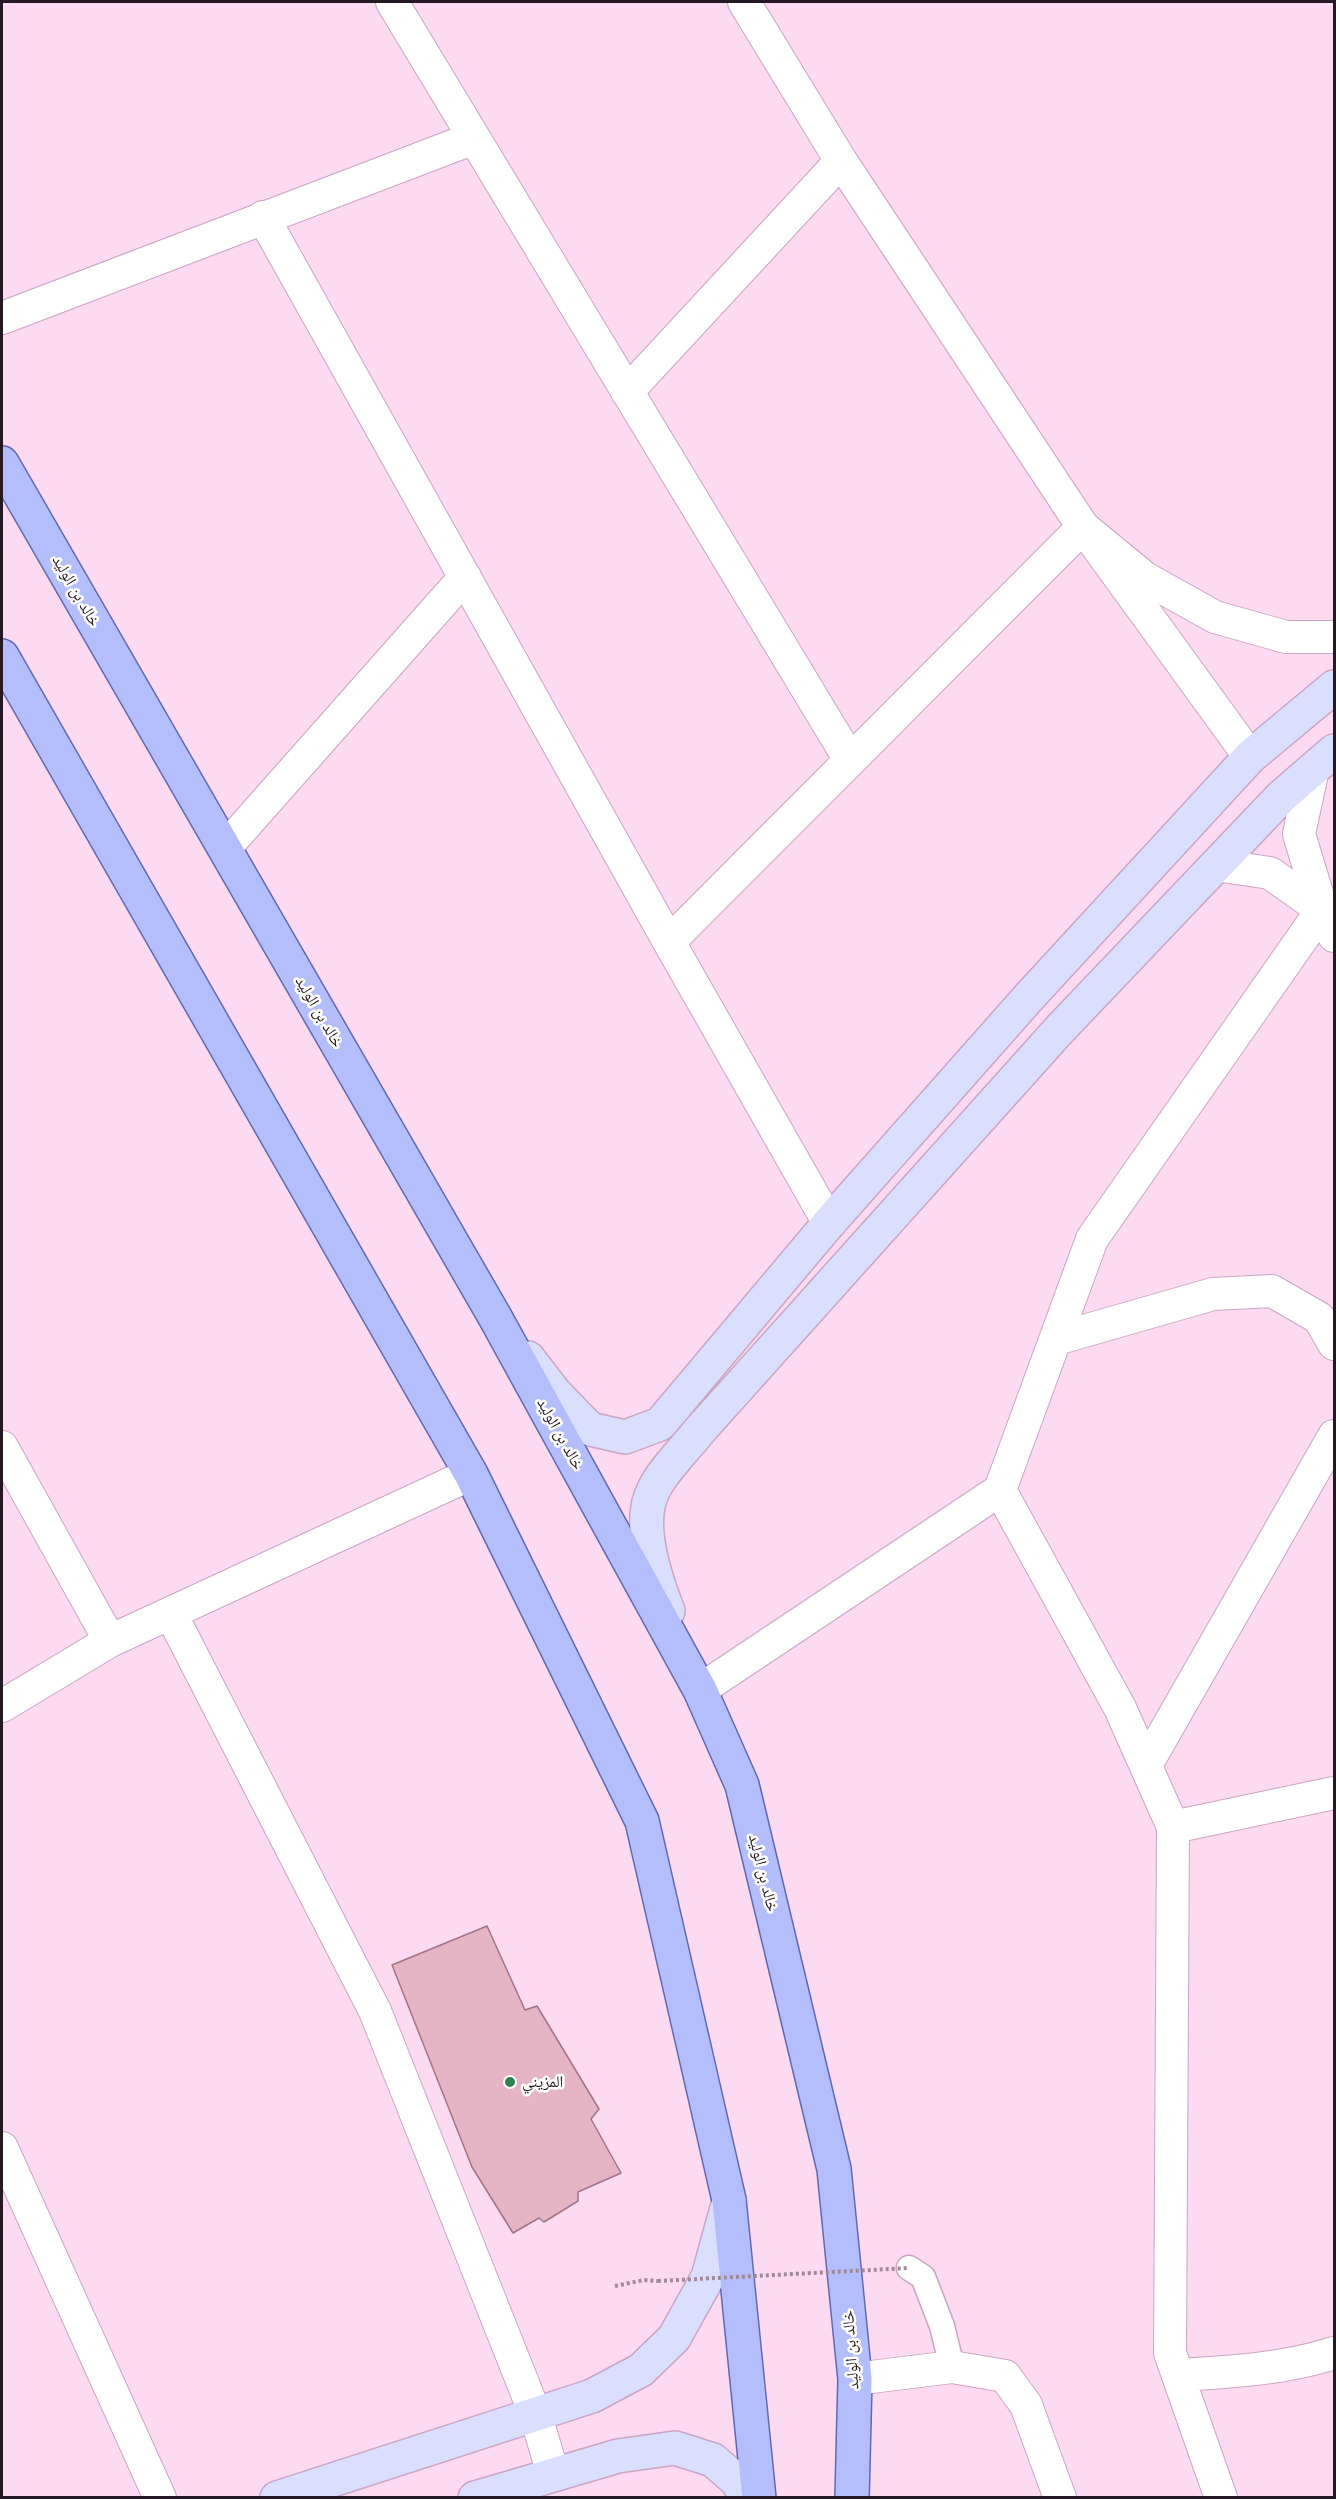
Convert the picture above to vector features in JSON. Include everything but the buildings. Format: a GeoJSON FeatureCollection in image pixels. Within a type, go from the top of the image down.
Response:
{"type":"FeatureCollection","features":[{"type":"Feature","properties":{"kind":"main road","name":"خالد بن الوليد"},"geometry":{"type":"LineString","coordinates":[[2,463],[495,1317],[700,1690],[742,1785],[834,2169],[855,2379],[852,2498]]}},
{"type":"Feature","properties":{"kind":"main road"},"geometry":{"type":"LineString","coordinates":[[2,656],[471,1474],[642,1821],[729,2200],[759,2498]]}},
{"type":"Feature","properties":{"kind":"main road"},"geometry":{"type":"LineString","coordinates":[[495,1317],[555,1393],[590,1429],[625,1437],[660,1424],[829,1222],[1029,997],[1250,757],[1335,687]]}},
{"type":"Feature","properties":{"kind":"main road"},"geometry":{"type":"LineString","coordinates":[[700,1690],[653,1574],[646,1522],[653,1490],[700,1430],[1052,1037],[1282,796],[1324,760]]}},
{"type":"Feature","properties":{"kind":"main road"},"geometry":{"type":"LineString","coordinates":[[277,2498],[536,2416],[592,2396],[641,2370],[674,2338],[708,2277],[729,2200]]}},
{"type":"Feature","properties":{"kind":"main road"},"geometry":{"type":"LineString","coordinates":[[475,2498],[618,2456],[675,2448],[713,2460],[737,2481],[747,2498]]}},
{"type":"Feature","properties":{"kind":"street"},"geometry":{"type":"LineString","coordinates":[[392,2],[850,760]]}},
{"type":"Feature","properties":{"kind":"street"},"geometry":{"type":"LineString","coordinates":[[744,2],[841,161],[1083,526],[1250,757]]}},
{"type":"Feature","properties":{"kind":"street"},"geometry":{"type":"LineString","coordinates":[[2,318],[474,138]]}},
{"type":"Feature","properties":{"kind":"street"},"geometry":{"type":"LineString","coordinates":[[627,392],[841,161]]}},
{"type":"Feature","properties":{"kind":"street"},"geometry":{"type":"LineString","coordinates":[[263,217],[669,942],[829,1222]]}},
{"type":"Feature","properties":{"kind":"street"},"geometry":{"type":"LineString","coordinates":[[1083,526],[1145,578],[1215,617],[1286,637],[1335,638]]}},
{"type":"Feature","properties":{"kind":"street"},"geometry":{"type":"LineString","coordinates":[[669,942],[1083,526]]}},
{"type":"Feature","properties":{"kind":"street"},"geometry":{"type":"LineString","coordinates":[[225,848],[465,577]]}},
{"type":"Feature","properties":{"kind":"street"},"geometry":{"type":"LineString","coordinates":[[1324,760],[1299,834],[1328,923]]}},
{"type":"Feature","properties":{"kind":"street"},"geometry":{"type":"LineString","coordinates":[[1216,865],[1270,873],[1328,923]]}},
{"type":"Feature","properties":{"kind":"street"},"geometry":{"type":"LineString","coordinates":[[700,1690],[1000,1490],[1092,1239],[1328,923]]}},
{"type":"Feature","properties":{"kind":"street"},"geometry":{"type":"LineString","coordinates":[[1056,1339],[1213,1294],[1272,1291],[1319,1318],[1335,1344]]}},
{"type":"Feature","properties":{"kind":"street"},"geometry":{"type":"LineString","coordinates":[[1146,1765],[1335,1436]]}},
{"type":"Feature","properties":{"kind":"street"},"geometry":{"type":"LineString","coordinates":[[2,1447],[110,1641]]}},
{"type":"Feature","properties":{"kind":"street"},"geometry":{"type":"LineString","coordinates":[[2,1706],[110,1641],[471,1474]]}},
{"type":"Feature","properties":{"kind":"street"},"geometry":{"type":"LineString","coordinates":[[1000,1490],[1120,1708],[1173,1827],[1170,2353],[1221,2498]]}},
{"type":"Feature","properties":{"kind":"street"},"geometry":{"type":"LineString","coordinates":[[171,1614],[375,2012],[536,2416],[553,2474]]}},
{"type":"Feature","properties":{"kind":"street"},"geometry":{"type":"LineString","coordinates":[[1173,1827],[1335,1793]]}},
{"type":"Feature","properties":{"kind":"street"},"geometry":{"type":"LineString","coordinates":[[2,2148],[160,2498]]}},
{"type":"Feature","properties":{"kind":"street"},"geometry":{"type":"LineString","coordinates":[[909,2268],[923,2277],[942,2326],[952,2367]]}},
{"type":"Feature","properties":{"kind":"street"},"geometry":{"type":"LineString","coordinates":[[1178,2375],[1249,2371],[1308,2361],[1335,2353]]}},
{"type":"Feature","properties":{"kind":"street"},"geometry":{"type":"LineString","coordinates":[[855,2379],[952,2367],[1005,2376],[1026,2405],[1060,2498]]}},
{"type":"Feature","properties":{"kind":"path"},"geometry":{"type":"LineString","coordinates":[[615,2286],[644,2280],[909,2268]]}},
{"type":"Feature","properties":{"kind":"place","name":"المزيني"},"geometry":{"type":"Point","coordinates":[510,2082]}}]}
